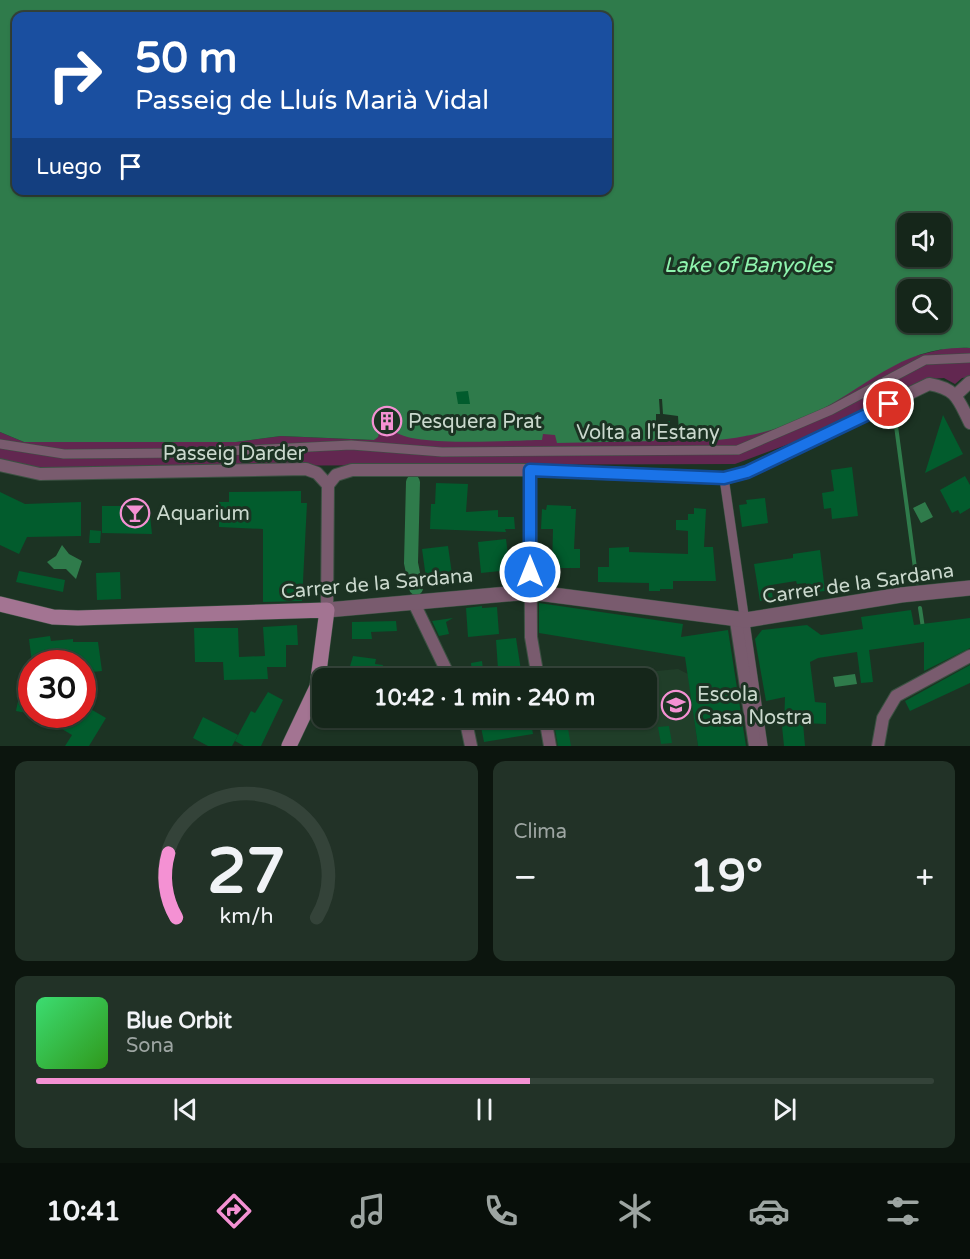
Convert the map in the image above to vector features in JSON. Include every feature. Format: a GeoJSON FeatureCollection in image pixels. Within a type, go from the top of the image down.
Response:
{"type":"FeatureCollection","features":[{"type":"Feature","properties":{"kind":"main road","name":"Carrer de la Sardana"},"geometry":{"type":"LineString","coordinates":[[0,604],[53,617],[78,618],[327,610]]}},
{"type":"Feature","properties":{"kind":"main road"},"geometry":{"type":"LineString","coordinates":[[289,746],[317,687],[327,610]]}},
{"type":"Feature","properties":{"kind":"street","name":"Volta a l'Estany"},"geometry":{"type":"LineString","coordinates":[[305,446],[351,445],[442,452],[738,450],[831,410],[925,360],[970,358]]}},
{"type":"Feature","properties":{"kind":"street"},"geometry":{"type":"LineString","coordinates":[[956,395],[970,382]]}},
{"type":"Feature","properties":{"kind":"street"},"geometry":{"type":"LineString","coordinates":[[327,610],[328,485],[336,475],[352,470],[530,470],[724,478],[747,472],[929,384],[946,387],[956,395],[970,423]]}},
{"type":"Feature","properties":{"kind":"street","name":"Passeig Darder"},"geometry":{"type":"LineString","coordinates":[[0,444],[64,454],[184,453],[305,446]]}},
{"type":"Feature","properties":{"kind":"street","name":"Passeig Darder"},"geometry":{"type":"LineString","coordinates":[[0,465],[40,474],[306,469],[317,473],[328,485]]}},
{"type":"Feature","properties":{"kind":"street"},"geometry":{"type":"LineString","coordinates":[[530,470],[531,637],[536,668]]}},
{"type":"Feature","properties":{"kind":"street"},"geometry":{"type":"LineString","coordinates":[[724,478],[755,746]]}},
{"type":"Feature","properties":{"kind":"street","name":"Carrer de la Sardana"},"geometry":{"type":"LineString","coordinates":[[327,610],[531,592],[741,620],[901,595],[970,588]]}},
{"type":"Feature","properties":{"kind":"street"},"geometry":{"type":"LineString","coordinates":[[412,602],[445,668]]}},
{"type":"Feature","properties":{"kind":"street"},"geometry":{"type":"LineString","coordinates":[[741,620],[763,746]]}},
{"type":"Feature","properties":{"kind":"street"},"geometry":{"type":"LineString","coordinates":[[878,746],[887,708],[896,696],[970,656]]}},
{"type":"Feature","properties":{"kind":"street"},"geometry":{"type":"LineString","coordinates":[[467,728],[471,746]]}},
{"type":"Feature","properties":{"kind":"street"},"geometry":{"type":"LineString","coordinates":[[547,728],[550,746]]}},
{"type":"Feature","properties":{"kind":"shaded area"},"geometry":{"type":"Polygon","coordinates":[[[951,347],[970,348],[970,377],[962,378],[955,384],[944,378],[929,379],[797,441],[735,464],[197,466],[43,469],[0,460],[0,432],[24,442],[236,442],[281,436],[374,440],[379,429],[678,432],[745,436],[811,415],[880,371],[911,357],[951,347]]]}},
{"type":"Feature","properties":{"kind":"shaded area"},"geometry":{"type":"Polygon","coordinates":[[[678,669],[688,674],[698,746],[557,746],[555,728],[657,728],[657,671],[678,669]]]}},
{"type":"Feature","properties":{"kind":"water","name":"Lake of Banyoles"},"geometry":{"type":"Polygon","coordinates":[[[0,0],[970,0],[970,348],[924,353],[886,370],[811,415],[796,422],[748,436],[681,441],[678,432],[657,433],[654,441],[557,443],[555,435],[543,434],[542,440],[486,442],[419,439],[403,436],[393,430],[380,429],[378,437],[374,440],[281,436],[236,442],[24,442],[0,432],[0,0]]]}},
{"type":"Feature","properties":{"kind":"water"},"geometry":{"type":"Polygon","coordinates":[[[925,502],[933,517],[921,523],[913,508],[925,502]]]}},
{"type":"Feature","properties":{"kind":"water"},"geometry":{"type":"Polygon","coordinates":[[[62,545],[69,554],[82,561],[76,579],[66,569],[54,569],[47,562],[56,556],[62,545]]]}},
{"type":"Feature","properties":{"kind":"water"},"geometry":{"type":"Polygon","coordinates":[[[855,674],[857,684],[835,687],[833,677],[855,674]]]}},
{"type":"Feature","properties":{"kind":"pier"},"geometry":{"type":"Polygon","coordinates":[[[659,399],[662,399],[663,414],[678,416],[679,432],[670,432],[669,421],[656,422],[656,414],[660,414],[659,399]]]}},
{"type":"Feature","properties":{"kind":"building"},"geometry":{"type":"Polygon","coordinates":[[[468,391],[470,404],[458,404],[456,392],[468,391]]]}},
{"type":"Feature","properties":{"kind":"building","name":"Pesquera Prat"},"geometry":{"type":"Polygon","coordinates":[[[381,413],[394,414],[393,430],[379,429],[381,413]]]}},
{"type":"Feature","properties":{"kind":"building"},"geometry":{"type":"Polygon","coordinates":[[[943,415],[963,454],[925,473],[943,415]]]}},
{"type":"Feature","properties":{"kind":"building"},"geometry":{"type":"Polygon","coordinates":[[[670,421],[670,432],[655,433],[655,422],[670,421]]]}},
{"type":"Feature","properties":{"kind":"building"},"geometry":{"type":"Polygon","coordinates":[[[852,467],[858,516],[832,519],[831,508],[824,509],[822,493],[834,491],[831,470],[852,467]]]}},
{"type":"Feature","properties":{"kind":"building"},"geometry":{"type":"Polygon","coordinates":[[[965,476],[970,485],[970,508],[960,514],[958,510],[952,513],[940,490],[965,476]]]}},
{"type":"Feature","properties":{"kind":"building"},"geometry":{"type":"Polygon","coordinates":[[[436,483],[468,484],[466,512],[498,510],[498,517],[514,517],[515,529],[505,529],[506,532],[430,529],[431,504],[435,504],[436,483]]]}},
{"type":"Feature","properties":{"kind":"building"},"geometry":{"type":"Polygon","coordinates":[[[301,491],[301,503],[307,503],[302,601],[263,602],[263,529],[219,527],[219,502],[229,502],[229,492],[301,491]]]}},
{"type":"Feature","properties":{"kind":"building"},"geometry":{"type":"Polygon","coordinates":[[[0,492],[25,504],[81,502],[81,536],[27,537],[19,554],[0,545],[0,492]]]}},
{"type":"Feature","properties":{"kind":"building"},"geometry":{"type":"Polygon","coordinates":[[[765,498],[768,523],[742,527],[739,505],[747,504],[746,500],[765,498]]]}},
{"type":"Feature","properties":{"kind":"building"},"geometry":{"type":"Polygon","coordinates":[[[547,505],[571,506],[571,509],[576,509],[574,549],[580,549],[580,568],[552,568],[553,529],[541,529],[542,509],[546,510],[547,505]]]}},
{"type":"Feature","properties":{"kind":"building"},"geometry":{"type":"Polygon","coordinates":[[[102,506],[149,506],[152,534],[102,533],[102,506]]]}},
{"type":"Feature","properties":{"kind":"building"},"geometry":{"type":"Polygon","coordinates":[[[694,508],[706,509],[704,547],[713,547],[716,581],[673,581],[673,589],[660,589],[660,591],[649,591],[649,583],[598,582],[598,567],[609,567],[609,548],[629,547],[629,552],[688,554],[688,531],[676,530],[676,520],[688,520],[688,514],[694,514],[694,508]]]}},
{"type":"Feature","properties":{"kind":"building"},"geometry":{"type":"Polygon","coordinates":[[[90,530],[101,531],[100,543],[89,543],[90,530]]]}},
{"type":"Feature","properties":{"kind":"building"},"geometry":{"type":"Polygon","coordinates":[[[506,539],[510,570],[481,573],[478,542],[506,539]]]}},
{"type":"Feature","properties":{"kind":"building"},"geometry":{"type":"Polygon","coordinates":[[[448,546],[452,574],[426,578],[422,549],[448,546]]]}},
{"type":"Feature","properties":{"kind":"building"},"geometry":{"type":"Polygon","coordinates":[[[820,550],[825,591],[807,593],[806,583],[797,584],[796,581],[771,585],[773,599],[760,601],[754,564],[793,558],[793,554],[820,550]]]}},
{"type":"Feature","properties":{"kind":"building"},"geometry":{"type":"Polygon","coordinates":[[[19,571],[65,580],[63,592],[16,582],[19,571]]]}},
{"type":"Feature","properties":{"kind":"building"},"geometry":{"type":"Polygon","coordinates":[[[120,572],[121,599],[97,600],[96,573],[120,572]]]}},
{"type":"Feature","properties":{"kind":"building"},"geometry":{"type":"Polygon","coordinates":[[[539,603],[683,624],[681,637],[728,630],[746,746],[698,746],[685,657],[539,633],[539,603]]]}},
{"type":"Feature","properties":{"kind":"building"},"geometry":{"type":"Polygon","coordinates":[[[482,606],[482,608],[497,607],[499,634],[468,637],[466,608],[482,606]]]}},
{"type":"Feature","properties":{"kind":"building"},"geometry":{"type":"Polygon","coordinates":[[[911,610],[914,625],[970,618],[970,648],[924,671],[924,642],[869,650],[873,682],[861,683],[857,652],[818,658],[810,662],[815,702],[826,703],[826,724],[803,723],[805,746],[784,746],[782,726],[784,726],[785,697],[766,701],[755,639],[762,630],[807,625],[821,635],[863,629],[861,617],[911,610]]]}},
{"type":"Feature","properties":{"kind":"building"},"geometry":{"type":"Polygon","coordinates":[[[453,618],[446,622],[449,634],[439,636],[432,621],[453,618]]]}},
{"type":"Feature","properties":{"kind":"building"},"geometry":{"type":"Polygon","coordinates":[[[396,621],[397,631],[371,632],[372,639],[352,639],[352,622],[396,621]]]}},
{"type":"Feature","properties":{"kind":"building"},"geometry":{"type":"Polygon","coordinates":[[[297,625],[298,645],[286,645],[286,667],[267,667],[268,679],[224,680],[223,662],[195,662],[194,628],[238,628],[239,657],[265,656],[263,627],[297,625]]]}},
{"type":"Feature","properties":{"kind":"building"},"geometry":{"type":"Polygon","coordinates":[[[50,636],[51,641],[73,639],[73,642],[98,642],[102,671],[96,672],[96,650],[30,650],[29,639],[50,636]]]}},
{"type":"Feature","properties":{"kind":"building"},"geometry":{"type":"Polygon","coordinates":[[[516,638],[521,668],[498,668],[496,640],[516,638]]]}},
{"type":"Feature","properties":{"kind":"building"},"geometry":{"type":"Polygon","coordinates":[[[353,656],[376,659],[375,664],[383,665],[383,668],[349,668],[353,656]]]}},
{"type":"Feature","properties":{"kind":"building"},"geometry":{"type":"Polygon","coordinates":[[[482,661],[483,668],[471,668],[471,663],[482,661]]]}},
{"type":"Feature","properties":{"kind":"building"},"geometry":{"type":"Polygon","coordinates":[[[970,665],[970,683],[910,711],[905,701],[970,665]]]}},
{"type":"Feature","properties":{"kind":"building"},"geometry":{"type":"Polygon","coordinates":[[[268,692],[283,700],[261,746],[244,746],[235,741],[251,711],[255,713],[268,692]]]}},
{"type":"Feature","properties":{"kind":"building"},"geometry":{"type":"Polygon","coordinates":[[[96,712],[106,718],[89,746],[65,746],[72,735],[60,728],[96,728],[96,712]]]}},
{"type":"Feature","properties":{"kind":"building"},"geometry":{"type":"Polygon","coordinates":[[[203,717],[238,735],[232,746],[208,746],[193,738],[203,717]]]}},
{"type":"Feature","properties":{"kind":"building"},"geometry":{"type":"Polygon","coordinates":[[[669,726],[672,743],[661,744],[658,727],[669,726]]]}},
{"type":"Feature","properties":{"kind":"building"},"geometry":{"type":"Polygon","coordinates":[[[481,728],[532,728],[533,734],[484,742],[481,728]]]}},
{"type":"Feature","properties":{"kind":"building"},"geometry":{"type":"Polygon","coordinates":[[[555,728],[568,728],[571,746],[558,746],[555,728]]]}},
{"type":"Feature","properties":{"kind":"waterway"},"geometry":{"type":"LineString","coordinates":[[894,411],[917,583]]}},
{"type":"Feature","properties":{"kind":"waterway"},"geometry":{"type":"LineString","coordinates":[[413,482],[411,563],[416,588]]}},
{"type":"Feature","properties":{"kind":"waterway"},"geometry":{"type":"LineString","coordinates":[[920,608],[923,628]]}},
{"type":"Feature","properties":{"kind":"place","name":"Pesquera Prat"},"geometry":{"type":"Point","coordinates":[387,421]}},
{"type":"Feature","properties":{"kind":"place","name":"Aquarium"},"geometry":{"type":"Point","coordinates":[135,513]}},
{"type":"Feature","properties":{"kind":"place","name":"Escola Casa Nostra"},"geometry":{"type":"Point","coordinates":[676,705]}},
{"type":"Feature","properties":{"kind":"route"},"geometry":{"type":"LineString","coordinates":[[530,572],[530,470],[724,478],[747,472],[889,404]]}}]}
